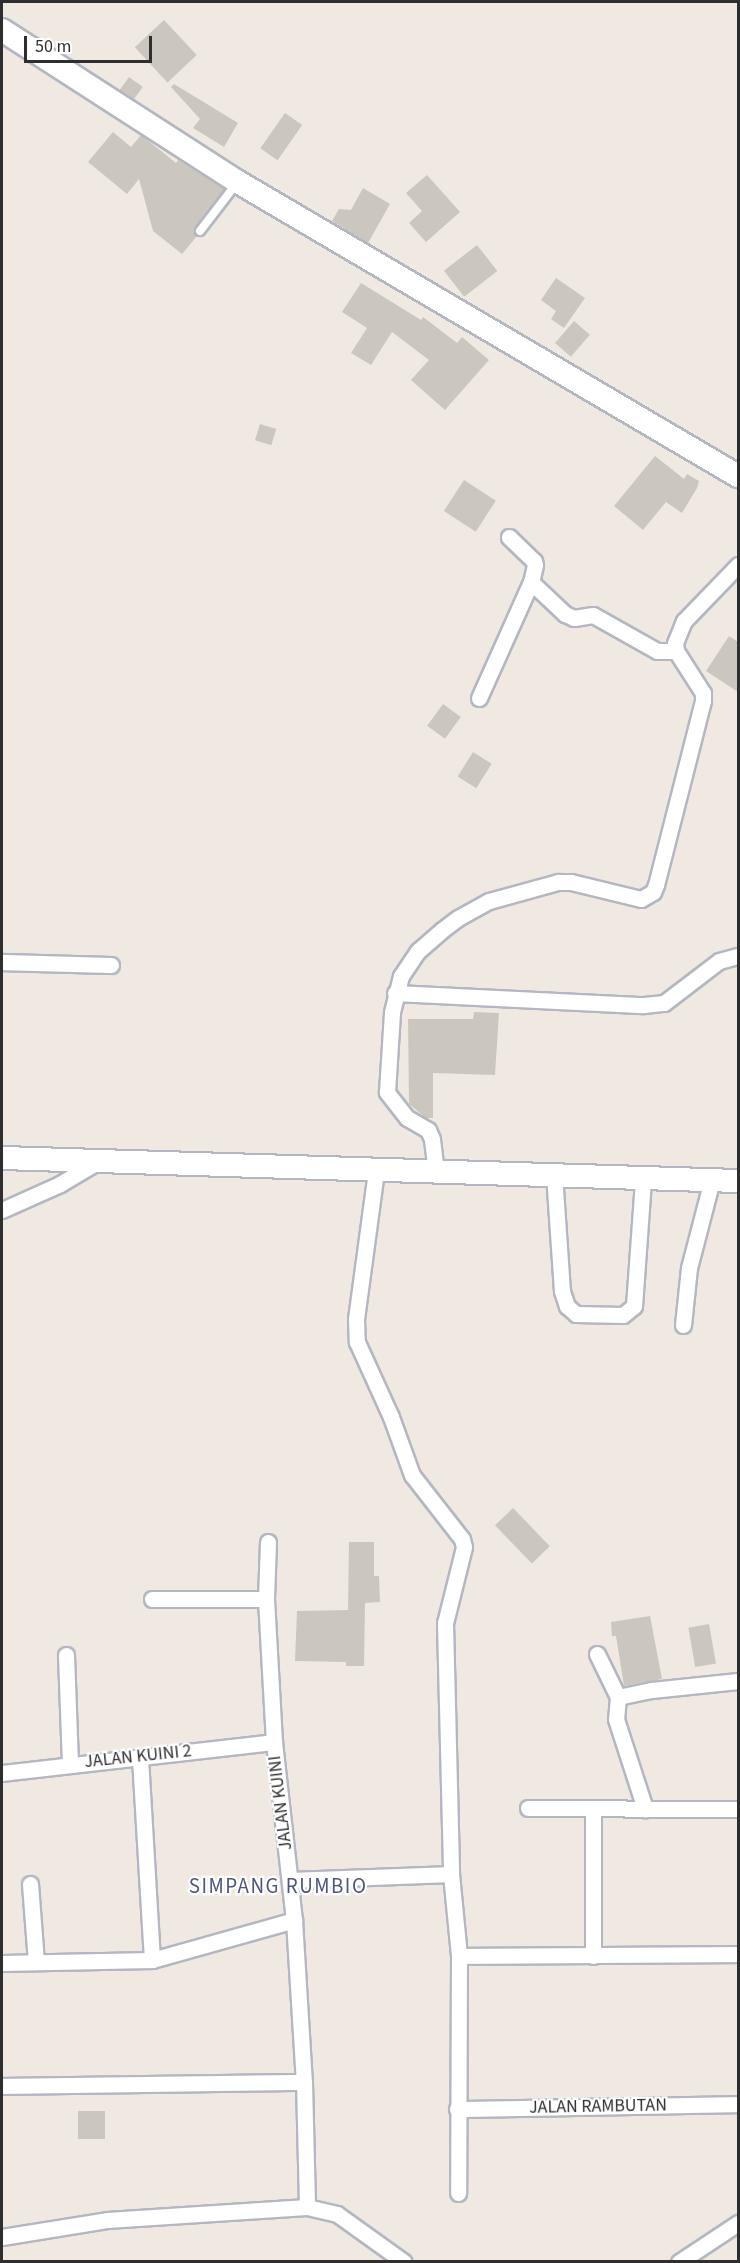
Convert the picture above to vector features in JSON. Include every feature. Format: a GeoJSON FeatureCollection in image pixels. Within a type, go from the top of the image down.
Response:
{"type":"FeatureCollection","features":[{"type":"Feature","properties":{"kind":"street"},"geometry":{"type":"LineString","coordinates":[[2,30],[238,182],[738,476]]}},
{"type":"Feature","properties":{"kind":"street"},"geometry":{"type":"LineString","coordinates":[[479,698],[535,570],[534,561],[509,537]]}},
{"type":"Feature","properties":{"kind":"street"},"geometry":{"type":"LineString","coordinates":[[436,1172],[432,1139],[428,1130],[407,1118],[387,1092],[395,993],[401,976],[418,951],[458,918],[489,901],[558,882],[572,882],[641,899],[652,891],[656,885],[704,701],[700,686],[676,651],[675,643],[684,621],[738,565]]}},
{"type":"Feature","properties":{"kind":"street"},"geometry":{"type":"LineString","coordinates":[[531,582],[569,616],[593,615],[657,651],[676,651]]}},
{"type":"Feature","properties":{"kind":"street"},"geometry":{"type":"LineString","coordinates":[[395,993],[644,1005],[664,1003],[719,961],[738,956]]}},
{"type":"Feature","properties":{"kind":"street"},"geometry":{"type":"LineString","coordinates":[[2,962],[111,965]]}},
{"type":"Feature","properties":{"kind":"street"},"geometry":{"type":"LineString","coordinates":[[2,1158],[376,1172],[554,1174],[738,1181]]}},
{"type":"Feature","properties":{"kind":"street"},"geometry":{"type":"LineString","coordinates":[[2,1210],[60,1184],[100,1160]]}},
{"type":"Feature","properties":{"kind":"street"},"geometry":{"type":"LineString","coordinates":[[376,1172],[356,1319],[357,1342],[396,1428],[412,1475],[462,1539],[464,1547],[445,1623],[451,1874],[459,1956],[458,2193]]}},
{"type":"Feature","properties":{"kind":"street"},"geometry":{"type":"LineString","coordinates":[[554,1174],[562,1291],[567,1306],[576,1314],[623,1315],[634,1306],[642,1179]]}},
{"type":"Feature","properties":{"kind":"street"},"geometry":{"type":"LineString","coordinates":[[683,1325],[689,1268],[712,1180]]}},
{"type":"Feature","properties":{"kind":"street","name":"JALAN KUINI"},"geometry":{"type":"LineString","coordinates":[[268,1542],[266,1599],[274,1742],[294,1920],[304,2082],[307,2207]]}},
{"type":"Feature","properties":{"kind":"street"},"geometry":{"type":"LineString","coordinates":[[152,1599],[266,1599]]}},
{"type":"Feature","properties":{"kind":"street"},"geometry":{"type":"LineString","coordinates":[[66,1654],[70,1765]]}},
{"type":"Feature","properties":{"kind":"street"},"geometry":{"type":"LineString","coordinates":[[597,1654],[618,1697],[616,1719],[645,1809]]}},
{"type":"Feature","properties":{"kind":"street"},"geometry":{"type":"LineString","coordinates":[[618,1697],[652,1690],[738,1682]]}},
{"type":"Feature","properties":{"kind":"street","name":"JALAN KUINI 2"},"geometry":{"type":"LineString","coordinates":[[2,1773],[274,1742]]}},
{"type":"Feature","properties":{"kind":"street"},"geometry":{"type":"LineString","coordinates":[[140,1757],[152,1960]]}},
{"type":"Feature","properties":{"kind":"street"},"geometry":{"type":"LineString","coordinates":[[528,1808],[738,1809]]}},
{"type":"Feature","properties":{"kind":"street"},"geometry":{"type":"LineString","coordinates":[[592,1809],[593,1956]]}},
{"type":"Feature","properties":{"kind":"street"},"geometry":{"type":"LineString","coordinates":[[291,1880],[451,1874]]}},
{"type":"Feature","properties":{"kind":"street"},"geometry":{"type":"LineString","coordinates":[[30,1884],[36,1962]]}},
{"type":"Feature","properties":{"kind":"street"},"geometry":{"type":"LineString","coordinates":[[2,1963],[152,1960],[294,1920]]}},
{"type":"Feature","properties":{"kind":"street"},"geometry":{"type":"LineString","coordinates":[[459,1956],[738,1954]]}},
{"type":"Feature","properties":{"kind":"street"},"geometry":{"type":"LineString","coordinates":[[2,2086],[304,2082]]}},
{"type":"Feature","properties":{"kind":"street","name":"JALAN RAMBUTAN"},"geometry":{"type":"LineString","coordinates":[[457,2109],[738,2104]]}},
{"type":"Feature","properties":{"kind":"street"},"geometry":{"type":"LineString","coordinates":[[2,2237],[108,2220],[307,2207],[337,2214],[404,2262]]}},
{"type":"Feature","properties":{"kind":"street"},"geometry":{"type":"LineString","coordinates":[[679,2262],[738,2223]]}},
{"type":"Feature","properties":{"kind":"lane"},"geometry":{"type":"LineString","coordinates":[[200,231],[238,182]]}},
{"type":"Feature","properties":{"kind":"building"},"geometry":{"type":"Polygon","coordinates":[[[164,20],[197,55],[167,82],[135,47],[164,20]]]}},
{"type":"Feature","properties":{"kind":"building"},"geometry":{"type":"Polygon","coordinates":[[[129,77],[143,87],[133,100],[120,90],[129,77]]]}},
{"type":"Feature","properties":{"kind":"building"},"geometry":{"type":"Polygon","coordinates":[[[174,84],[238,123],[224,147],[193,128],[200,119],[171,87],[174,84]]]}},
{"type":"Feature","properties":{"kind":"building"},"geometry":{"type":"Polygon","coordinates":[[[285,113],[302,125],[278,160],[260,148],[285,113]]]}},
{"type":"Feature","properties":{"kind":"building"},"geometry":{"type":"Polygon","coordinates":[[[113,132],[131,147],[141,135],[176,163],[178,160],[225,189],[195,227],[197,236],[182,254],[153,231],[139,179],[127,194],[88,162],[113,132]]]}},
{"type":"Feature","properties":{"kind":"building"},"geometry":{"type":"Polygon","coordinates":[[[427,175],[460,212],[426,242],[409,223],[422,211],[406,193],[427,175]]]}},
{"type":"Feature","properties":{"kind":"building"},"geometry":{"type":"Polygon","coordinates":[[[363,188],[390,204],[368,243],[332,221],[339,209],[351,210],[363,188]]]}},
{"type":"Feature","properties":{"kind":"building"},"geometry":{"type":"Polygon","coordinates":[[[477,245],[497,271],[464,297],[444,271],[477,245]]]}},
{"type":"Feature","properties":{"kind":"building"},"geometry":{"type":"Polygon","coordinates":[[[556,278],[585,298],[564,328],[551,319],[556,311],[541,300],[556,278]]]}},
{"type":"Feature","properties":{"kind":"building"},"geometry":{"type":"Polygon","coordinates":[[[361,283],[421,320],[423,317],[457,343],[462,337],[489,360],[445,410],[411,380],[429,360],[392,332],[371,365],[351,353],[367,328],[342,312],[361,283]]]}},
{"type":"Feature","properties":{"kind":"building"},"geometry":{"type":"Polygon","coordinates":[[[574,321],[590,335],[571,357],[555,343],[574,321]]]}},
{"type":"Feature","properties":{"kind":"building"},"geometry":{"type":"Polygon","coordinates":[[[260,424],[276,429],[271,445],[255,440],[260,424]]]}},
{"type":"Feature","properties":{"kind":"building"},"geometry":{"type":"Polygon","coordinates":[[[655,456],[684,479],[687,474],[699,481],[682,513],[666,502],[643,530],[614,506],[655,456]]]}},
{"type":"Feature","properties":{"kind":"building"},"geometry":{"type":"Polygon","coordinates":[[[464,480],[496,501],[476,532],[444,511],[464,480]]]}},
{"type":"Feature","properties":{"kind":"building"},"geometry":{"type":"Polygon","coordinates":[[[729,636],[738,642],[738,692],[706,671],[729,636]]]}},
{"type":"Feature","properties":{"kind":"building"},"geometry":{"type":"Polygon","coordinates":[[[443,704],[461,717],[445,739],[427,726],[443,704]]]}},
{"type":"Feature","properties":{"kind":"building"},"geometry":{"type":"Polygon","coordinates":[[[473,752],[492,764],[476,788],[458,777],[473,752]]]}},
{"type":"Feature","properties":{"kind":"building"},"geometry":{"type":"Polygon","coordinates":[[[474,1012],[499,1013],[495,1075],[433,1073],[433,1118],[426,1118],[409,1104],[408,1019],[473,1019],[474,1012]]]}},
{"type":"Feature","properties":{"kind":"building"},"geometry":{"type":"Polygon","coordinates":[[[513,1508],[550,1546],[532,1563],[495,1525],[513,1508]]]}},
{"type":"Feature","properties":{"kind":"building"},"geometry":{"type":"Polygon","coordinates":[[[349,1542],[374,1542],[374,1576],[379,1576],[380,1602],[365,1603],[364,1666],[346,1666],[346,1662],[295,1661],[297,1611],[348,1610],[349,1542]]]}},
{"type":"Feature","properties":{"kind":"building"},"geometry":{"type":"Polygon","coordinates":[[[650,1616],[662,1679],[624,1686],[616,1636],[612,1636],[611,1622],[650,1616]]]}},
{"type":"Feature","properties":{"kind":"building"},"geometry":{"type":"Polygon","coordinates":[[[709,1624],[716,1663],[695,1667],[688,1628],[709,1624]]]}},
{"type":"Feature","properties":{"kind":"building"},"geometry":{"type":"Polygon","coordinates":[[[78,2111],[105,2111],[105,2139],[78,2139],[78,2111]]]}},
{"type":"Feature","properties":{"kind":"district","name":"SIMPANG RUMBIO"},"geometry":{"type":"Point","coordinates":[278,1886]}}]}
